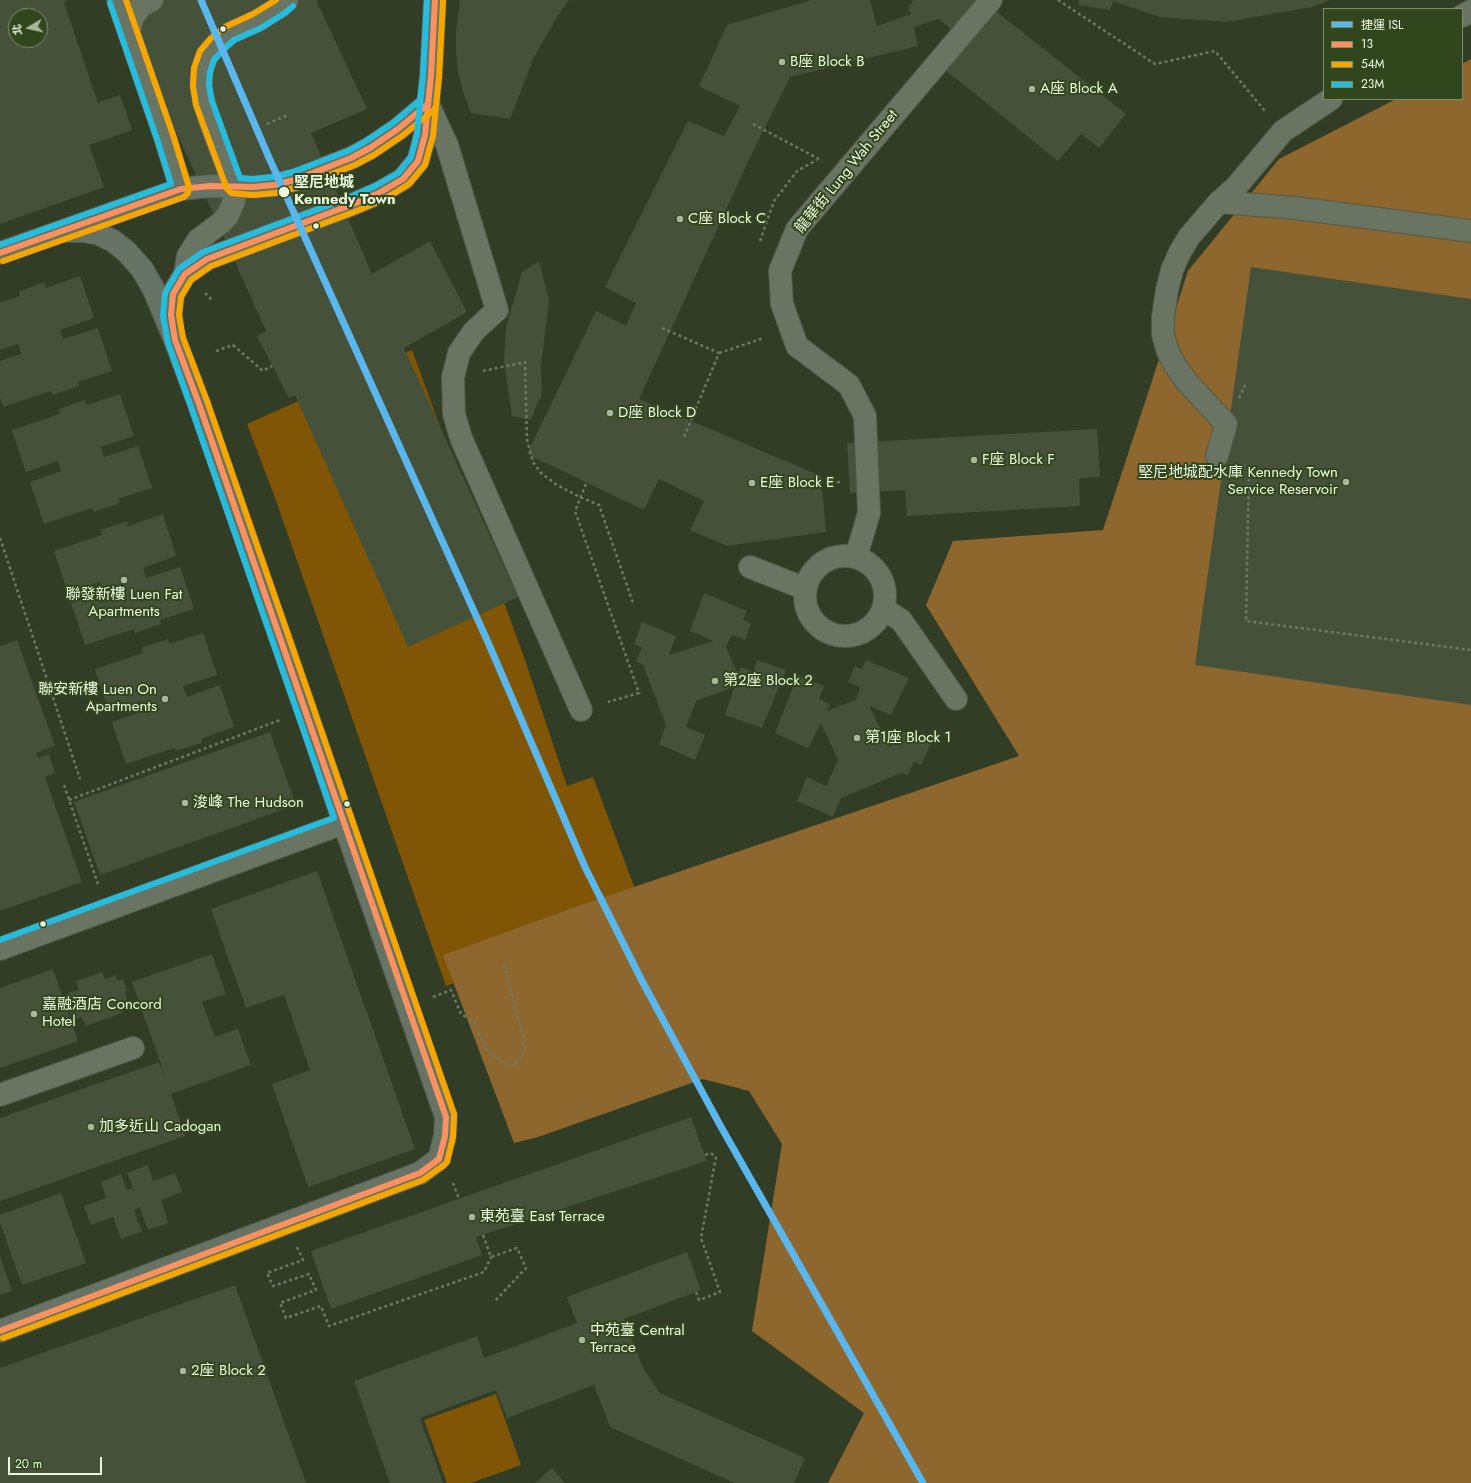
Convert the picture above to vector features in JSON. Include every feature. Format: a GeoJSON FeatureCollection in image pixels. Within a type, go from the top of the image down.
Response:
{"type":"FeatureCollection","features":[{"type":"Feature","properties":{"kind":"main road"},"geometry":{"type":"LineString","coordinates":[[175,340],[171,315],[173,294],[185,274],[207,259],[379,193],[403,179],[418,161],[425,135],[435,0]]}},
{"type":"Feature","properties":{"kind":"main road"},"geometry":{"type":"LineString","coordinates":[[0,253],[182,189],[210,186],[253,187],[295,180],[352,158],[370,148],[398,129],[428,104]]}},
{"type":"Feature","properties":{"kind":"main road"},"geometry":{"type":"LineString","coordinates":[[0,1331],[420,1173],[439,1159],[445,1136],[446,1117],[204,418],[175,340],[142,268],[126,251],[113,241],[99,234],[84,231],[64,231]]}},
{"type":"Feature","properties":{"kind":"street"},"geometry":{"type":"LineString","coordinates":[[118,0],[182,189]]}},
{"type":"Feature","properties":{"kind":"street"},"geometry":{"type":"LineString","coordinates":[[129,32],[132,18],[141,6],[152,0]]}},
{"type":"Feature","properties":{"kind":"street"},"geometry":{"type":"LineString","coordinates":[[185,274],[188,256],[198,240],[222,222],[228,214],[234,201],[234,186],[204,103],[201,86],[202,70],[208,56],[217,44],[230,34],[257,21],[281,6],[287,0]]}},
{"type":"Feature","properties":{"kind":"street","name":"龍華街 Lung Wah Street"},"geometry":{"type":"LineString","coordinates":[[856,558],[870,513],[865,416],[849,385],[797,346],[782,304],[780,271],[796,229],[991,0]]}},
{"type":"Feature","properties":{"kind":"street"},"geometry":{"type":"LineString","coordinates":[[1217,456],[1226,424],[1187,382],[1174,365],[1163,335],[1163,316],[1172,270],[1180,252],[1189,238],[1218,202],[1236,187],[1283,131],[1330,100]]}},
{"type":"Feature","properties":{"kind":"street"},"geometry":{"type":"LineString","coordinates":[[428,104],[447,145],[497,310],[474,331],[459,353],[453,377],[454,414],[461,438],[581,710]]}},
{"type":"Feature","properties":{"kind":"street"},"geometry":{"type":"LineString","coordinates":[[1218,202],[1296,208],[1471,231]]}},
{"type":"Feature","properties":{"kind":"street"},"geometry":{"type":"LineString","coordinates":[[843,556],[856,558],[868,563],[877,572],[883,584],[885,597],[883,609],[877,621],[867,630],[854,636],[842,637],[829,633],[818,626],[809,615],[805,602],[806,589],[810,576],[819,566],[830,559],[843,556]]}},
{"type":"Feature","properties":{"kind":"street"},"geometry":{"type":"LineString","coordinates":[[750,567],[806,589]]}},
{"type":"Feature","properties":{"kind":"street"},"geometry":{"type":"LineString","coordinates":[[883,609],[901,620],[956,699]]}},
{"type":"Feature","properties":{"kind":"street"},"geometry":{"type":"LineString","coordinates":[[0,949],[344,823]]}},
{"type":"Feature","properties":{"kind":"street"},"geometry":{"type":"LineString","coordinates":[[0,1095],[133,1048]]}},
{"type":"Feature","properties":{"kind":"path"},"geometry":{"type":"LineString","coordinates":[[1058,0],[1155,64],[1215,51],[1283,131]]}},
{"type":"Feature","properties":{"kind":"path"},"geometry":{"type":"LineString","coordinates":[[267,124],[288,116]]}},
{"type":"Feature","properties":{"kind":"path"},"geometry":{"type":"LineString","coordinates":[[753,124],[819,159]]}},
{"type":"Feature","properties":{"kind":"path"},"geometry":{"type":"LineString","coordinates":[[662,328],[719,353],[767,337]]}},
{"type":"Feature","properties":{"kind":"path"},"geometry":{"type":"LineString","coordinates":[[216,351],[233,345],[263,371],[272,366]]}},
{"type":"Feature","properties":{"kind":"path"},"geometry":{"type":"LineString","coordinates":[[684,436],[719,353]]}},
{"type":"Feature","properties":{"kind":"path"},"geometry":{"type":"LineString","coordinates":[[453,377],[525,362],[527,440],[533,462],[541,473],[551,481],[580,497],[599,505],[633,603]]}},
{"type":"Feature","properties":{"kind":"path"},"geometry":{"type":"LineString","coordinates":[[1249,468],[1246,621],[1471,650]]}},
{"type":"Feature","properties":{"kind":"path"},"geometry":{"type":"LineString","coordinates":[[813,484],[841,482]]}},
{"type":"Feature","properties":{"kind":"path"},"geometry":{"type":"LineString","coordinates":[[581,710],[639,693],[575,511],[586,484]]}},
{"type":"Feature","properties":{"kind":"path"},"geometry":{"type":"LineString","coordinates":[[0,538],[80,779]]}},
{"type":"Feature","properties":{"kind":"path"},"geometry":{"type":"LineString","coordinates":[[69,800],[281,720],[278,712]]}},
{"type":"Feature","properties":{"kind":"path"},"geometry":{"type":"LineString","coordinates":[[64,785],[98,887]]}},
{"type":"Feature","properties":{"kind":"path"},"geometry":{"type":"LineString","coordinates":[[428,1000],[451,990],[461,1014],[474,1022],[486,1049],[504,1064],[515,1065],[526,1048],[504,965]]}},
{"type":"Feature","properties":{"kind":"path"},"geometry":{"type":"LineString","coordinates":[[696,1292],[699,1300],[720,1292],[701,1238],[716,1157],[711,1153],[705,1155]]}},
{"type":"Feature","properties":{"kind":"path"},"geometry":{"type":"LineString","coordinates":[[452,1180],[459,1199]]}},
{"type":"Feature","properties":{"kind":"path"},"geometry":{"type":"LineString","coordinates":[[482,1235],[491,1257]]}},
{"type":"Feature","properties":{"kind":"path"},"geometry":{"type":"LineString","coordinates":[[295,1242],[303,1260],[268,1273],[273,1286],[309,1274],[316,1290],[280,1303],[286,1318],[321,1306],[329,1326],[484,1272],[491,1257],[517,1248],[526,1268],[494,1302]]}},
{"type":"Feature","properties":{"kind":"shaded area"},"geometry":{"type":"Polygon","coordinates":[[[1471,59],[1471,1483],[828,1483],[864,1413],[752,1331],[782,1144],[749,1091],[703,1079],[538,1137],[514,1143],[443,955],[581,905],[1019,756],[926,605],[953,541],[1103,530],[1188,271],[1279,159],[1394,100],[1463,100],[1463,63],[1471,59]]]}},
{"type":"Feature","properties":{"kind":"shaded area"},"geometry":{"type":"Polygon","coordinates":[[[412,350],[525,660],[567,786],[593,777],[644,913],[446,986],[274,495],[247,424],[412,350]]]}},
{"type":"Feature","properties":{"kind":"shaded area"},"geometry":{"type":"Polygon","coordinates":[[[496,1394],[521,1465],[471,1483],[447,1483],[424,1420],[496,1394]]]}},
{"type":"Feature","properties":{"kind":"building"},"geometry":{"type":"Polygon","coordinates":[[[0,0],[69,0],[64,2],[98,103],[120,95],[132,130],[89,145],[104,187],[0,224],[0,0]]]}},
{"type":"Feature","properties":{"kind":"building","name":"堅尼地城 Kennedy Town"},"geometry":{"type":"Polygon","coordinates":[[[117,0],[316,0],[367,109],[311,133],[372,274],[430,241],[467,312],[404,348],[518,597],[408,647],[295,395],[289,398],[257,336],[266,331],[117,0]]]}},
{"type":"Feature","properties":{"kind":"building"},"geometry":{"type":"Polygon","coordinates":[[[460,0],[569,0],[557,17],[534,57],[510,119],[471,113],[464,95],[458,72],[456,32],[460,0]]]}},
{"type":"Feature","properties":{"kind":"building"},"geometry":{"type":"Polygon","coordinates":[[[812,0],[870,0],[877,26],[911,14],[908,7],[914,0],[982,0],[1126,114],[1099,148],[1081,134],[1058,161],[939,65],[960,37],[939,19],[914,27],[918,46],[790,77],[753,151],[639,399],[821,476],[826,532],[727,546],[690,530],[704,501],[659,479],[644,510],[527,454],[596,311],[627,326],[636,303],[605,287],[688,121],[724,136],[740,106],[699,86],[727,25],[812,0]]]}},
{"type":"Feature","properties":{"kind":"building"},"geometry":{"type":"Polygon","coordinates":[[[1079,0],[1330,0],[1312,7],[1226,22],[1160,17],[1113,1],[1110,10],[1078,5],[1079,0]]]}},
{"type":"Feature","properties":{"kind":"building"},"geometry":{"type":"Polygon","coordinates":[[[539,261],[549,301],[541,365],[542,394],[530,420],[512,416],[504,362],[506,327],[522,272],[539,261]]]}},
{"type":"Feature","properties":{"kind":"building","name":"堅尼地城配水庫 Kennedy Town Service Reservoir"},"geometry":{"type":"Polygon","coordinates":[[[1251,267],[1471,299],[1471,705],[1195,665],[1251,267]]]}},
{"type":"Feature","properties":{"kind":"building"},"geometry":{"type":"Polygon","coordinates":[[[80,276],[94,318],[60,330],[63,339],[98,328],[112,371],[78,382],[79,386],[53,395],[51,391],[3,407],[0,397],[0,361],[21,354],[18,344],[0,350],[0,303],[20,296],[18,292],[44,282],[46,288],[80,276]]]}},
{"type":"Feature","properties":{"kind":"building"},"geometry":{"type":"Polygon","coordinates":[[[120,394],[134,436],[101,447],[104,457],[138,446],[152,488],[118,499],[120,503],[94,512],[92,508],[44,524],[30,482],[61,471],[58,461],[26,472],[12,430],[60,414],[59,409],[85,400],[87,405],[120,394]]]}},
{"type":"Feature","properties":{"kind":"building","name":"F座 Block F"},"geometry":{"type":"Polygon","coordinates":[[[1097,429],[1100,477],[1079,478],[1080,506],[907,516],[905,490],[850,493],[847,443],[1097,429]]]}},
{"type":"Feature","properties":{"kind":"building","name":"聯發新樓 Luen Fat Apartments"},"geometry":{"type":"Polygon","coordinates":[[[163,514],[176,556],[143,568],[146,578],[180,567],[194,609],[160,620],[161,624],[135,633],[134,629],[85,645],[71,603],[103,592],[100,582],[68,593],[54,551],[102,535],[101,530],[127,521],[128,526],[163,514]]]}},
{"type":"Feature","properties":{"kind":"building","name":"第2座 Block 2"},"geometry":{"type":"Polygon","coordinates":[[[704,593],[747,611],[743,620],[751,623],[745,640],[732,635],[726,647],[738,675],[741,667],[753,672],[757,660],[786,670],[762,728],[725,715],[734,687],[696,701],[686,727],[705,735],[695,760],[659,744],[666,725],[643,665],[636,661],[642,648],[634,644],[642,622],[676,636],[669,655],[713,641],[690,631],[704,593]]]}},
{"type":"Feature","properties":{"kind":"building","name":"聯安新樓 Luen On Apartments"},"geometry":{"type":"Polygon","coordinates":[[[203,633],[217,675],[183,686],[187,697],[220,685],[234,727],[201,739],[202,743],[176,751],[174,748],[126,764],[112,722],[144,711],[140,701],[109,711],[95,669],[143,653],[141,648],[168,639],[169,644],[203,633]]]}},
{"type":"Feature","properties":{"kind":"building"},"geometry":{"type":"Polygon","coordinates":[[[17,640],[55,746],[36,753],[38,758],[49,754],[55,773],[45,777],[82,882],[0,911],[0,646],[17,640]]]}},
{"type":"Feature","properties":{"kind":"building","name":"第1座 Block 1"},"geometry":{"type":"Polygon","coordinates":[[[866,660],[909,678],[891,715],[869,706],[890,747],[898,729],[931,743],[921,765],[914,762],[908,775],[901,773],[841,798],[833,817],[797,801],[807,777],[826,786],[838,760],[821,723],[808,748],[775,733],[798,675],[824,686],[819,699],[830,704],[827,711],[856,700],[860,687],[848,682],[855,666],[862,669],[866,660]]]}},
{"type":"Feature","properties":{"kind":"building","name":"浚峰 The Hudson"},"geometry":{"type":"Polygon","coordinates":[[[270,732],[296,805],[100,875],[74,802],[270,732]]]}},
{"type":"Feature","properties":{"kind":"building"},"geometry":{"type":"Polygon","coordinates":[[[317,871],[415,1149],[308,1187],[272,1084],[310,1070],[284,995],[246,1008],[211,909],[317,871]]]}},
{"type":"Feature","properties":{"kind":"building","name":"加多近山 Cadogan"},"geometry":{"type":"Polygon","coordinates":[[[212,954],[226,994],[202,1002],[215,1037],[238,1029],[251,1065],[171,1094],[185,1136],[0,1201],[0,1118],[159,1062],[167,1082],[132,982],[212,954]]]}},
{"type":"Feature","properties":{"kind":"building","name":"嘉融酒店 Concord Hotel"},"geometry":{"type":"Polygon","coordinates":[[[53,969],[78,1041],[0,1068],[0,988],[53,969]]]}},
{"type":"Feature","properties":{"kind":"building"},"geometry":{"type":"Polygon","coordinates":[[[102,972],[105,979],[116,975],[118,981],[123,979],[127,990],[125,991],[128,1002],[119,1005],[122,1013],[86,1026],[82,1017],[72,1020],[66,1000],[70,999],[68,993],[79,990],[76,981],[102,972]]]}},
{"type":"Feature","properties":{"kind":"building","name":"東苑臺 East Terrace"},"geometry":{"type":"Polygon","coordinates":[[[691,1117],[707,1161],[476,1237],[482,1255],[331,1309],[311,1251],[691,1117]]]}},
{"type":"Feature","properties":{"kind":"building"},"geometry":{"type":"Polygon","coordinates":[[[148,1165],[153,1181],[175,1173],[182,1192],[161,1200],[168,1223],[148,1230],[140,1207],[134,1210],[142,1232],[121,1239],[113,1217],[91,1225],[84,1206],[106,1198],[101,1182],[121,1174],[127,1190],[133,1188],[127,1173],[148,1165]]]}},
{"type":"Feature","properties":{"kind":"building"},"geometry":{"type":"Polygon","coordinates":[[[61,1193],[86,1263],[22,1285],[0,1223],[0,1215],[61,1193]]]}},
{"type":"Feature","properties":{"kind":"building"},"geometry":{"type":"Polygon","coordinates":[[[687,1252],[701,1290],[624,1319],[643,1368],[660,1393],[805,1458],[794,1483],[734,1483],[610,1427],[594,1385],[507,1418],[496,1390],[420,1418],[443,1483],[390,1483],[354,1381],[477,1336],[484,1358],[577,1323],[567,1297],[687,1252]]]}},
{"type":"Feature","properties":{"kind":"building"},"geometry":{"type":"Polygon","coordinates":[[[0,1256],[12,1291],[0,1295],[0,1256]]]}},
{"type":"Feature","properties":{"kind":"building"},"geometry":{"type":"Polygon","coordinates":[[[235,1285],[306,1483],[0,1483],[0,1368],[235,1285]]]}},
{"type":"Feature","properties":{"kind":"building"},"geometry":{"type":"Polygon","coordinates":[[[552,1468],[565,1483],[535,1483],[552,1468]]]}},
{"type":"Feature","properties":{"kind":"metro line","name":"ISL"},"geometry":{"type":"LineString","coordinates":[[201,0],[270,160],[487,640],[585,867],[642,981],[720,1125],[923,1483]]}},
{"type":"Feature","properties":{"kind":"transit line","name":"54M"},"geometry":{"type":"LineString","coordinates":[[3,261],[184,197],[188,193],[189,187],[173,135],[126,0]]}},
{"type":"Feature","properties":{"kind":"transit line","name":"54M"},"geometry":{"type":"LineString","coordinates":[[276,0],[253,14],[225,27],[211,38],[200,51],[194,68],[193,86],[196,105],[227,189],[231,193],[253,195],[276,193],[298,187],[355,165],[374,155],[402,136],[434,110],[436,106],[438,85]]}},
{"type":"Feature","properties":{"kind":"transit line","name":"23M"},"geometry":{"type":"LineString","coordinates":[[0,940],[334,818],[168,343],[163,316],[165,293],[179,269],[203,252],[348,198],[375,186],[398,173],[411,157],[417,134],[423,75],[427,0]]}},
{"type":"Feature","properties":{"kind":"transit line","name":"13"},"geometry":{"type":"LineString","coordinates":[[0,1331],[420,1173],[439,1159],[445,1136],[446,1117],[199,404],[175,340],[171,315],[173,294],[185,274],[207,259],[351,205],[379,193],[403,179],[418,161],[425,135],[431,76],[435,0]]}},
{"type":"Feature","properties":{"kind":"transit line","name":"54M"},"geometry":{"type":"LineString","coordinates":[[3,1338],[423,1180],[447,1162],[453,1137],[454,1114],[207,401],[183,338],[179,315],[181,297],[191,280],[211,266],[383,200],[409,184],[425,165],[433,136],[439,76],[443,0]]}},
{"type":"Feature","properties":{"kind":"transit line","name":"23M"},"geometry":{"type":"LineString","coordinates":[[0,245],[171,184],[110,3]]}},
{"type":"Feature","properties":{"kind":"transit line","name":"23M"},"geometry":{"type":"LineString","coordinates":[[293,6],[285,13],[261,28],[234,40],[214,60],[210,72],[209,86],[212,101],[240,178],[253,179],[273,177],[293,172],[348,151],[393,123],[420,100],[422,83]]}},
{"type":"Feature","properties":{"kind":"transit line","name":"13"},"geometry":{"type":"LineString","coordinates":[[0,253],[181,189],[210,186],[253,187],[274,185],[295,180],[351,158],[370,148],[398,129],[428,104],[430,85]]}},
{"type":"Feature","properties":{"kind":"place","name":"B座 Block B"},"geometry":{"type":"Point","coordinates":[782,62]}},
{"type":"Feature","properties":{"kind":"place","name":"A座 Block A"},"geometry":{"type":"Point","coordinates":[1032,89]}},
{"type":"Feature","properties":{"kind":"place","name":"堅尼地城 Kennedy Town"},"geometry":{"type":"Point","coordinates":[284,192]}},
{"type":"Feature","properties":{"kind":"place","name":"C座 Block C"},"geometry":{"type":"Point","coordinates":[680,219]}},
{"type":"Feature","properties":{"kind":"place","name":"D座 Block D"},"geometry":{"type":"Point","coordinates":[610,413]}},
{"type":"Feature","properties":{"kind":"place","name":"F座 Block F"},"geometry":{"type":"Point","coordinates":[974,460]}},
{"type":"Feature","properties":{"kind":"place","name":"堅尼地城配水庫 Kennedy Town Service Reservoir"},"geometry":{"type":"Point","coordinates":[1346,482]}},
{"type":"Feature","properties":{"kind":"place","name":"E座 Block E"},"geometry":{"type":"Point","coordinates":[752,483]}},
{"type":"Feature","properties":{"kind":"place","name":"聯發新樓 Luen Fat Apartments"},"geometry":{"type":"Point","coordinates":[124,580]}},
{"type":"Feature","properties":{"kind":"place","name":"第2座 Block 2"},"geometry":{"type":"Point","coordinates":[715,681]}},
{"type":"Feature","properties":{"kind":"place","name":"聯安新樓 Luen On Apartments"},"geometry":{"type":"Point","coordinates":[165,699]}},
{"type":"Feature","properties":{"kind":"place","name":"第1座 Block 1"},"geometry":{"type":"Point","coordinates":[857,738]}},
{"type":"Feature","properties":{"kind":"place","name":"浚峰 The Hudson"},"geometry":{"type":"Point","coordinates":[185,803]}},
{"type":"Feature","properties":{"kind":"place","name":"嘉融酒店 Concord Hotel"},"geometry":{"type":"Point","coordinates":[34,1014]}},
{"type":"Feature","properties":{"kind":"place","name":"加多近山 Cadogan"},"geometry":{"type":"Point","coordinates":[91,1127]}},
{"type":"Feature","properties":{"kind":"place","name":"東苑臺 East Terrace"},"geometry":{"type":"Point","coordinates":[472,1217]}},
{"type":"Feature","properties":{"kind":"place","name":"中苑臺 Central Terrace"},"geometry":{"type":"Point","coordinates":[582,1340]}},
{"type":"Feature","properties":{"kind":"place","name":"2座 Block 2"},"geometry":{"type":"Point","coordinates":[183,1371]}}]}
